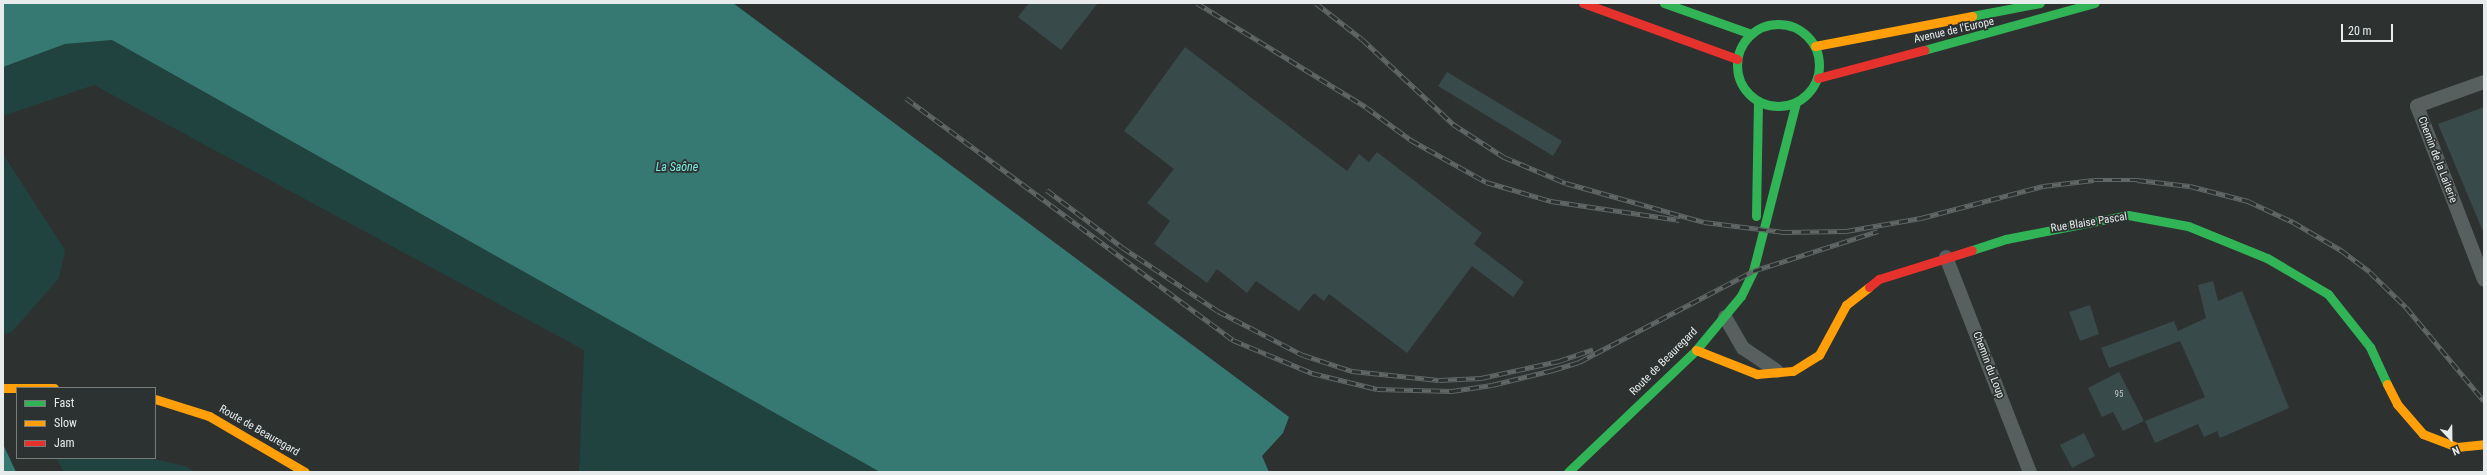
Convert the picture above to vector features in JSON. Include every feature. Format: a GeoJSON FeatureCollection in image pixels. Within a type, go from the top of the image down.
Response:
{"type":"FeatureCollection","features":[{"type":"Feature","properties":{"kind":"main road"},"geometry":{"type":"LineString","coordinates":[[1583,3],[1737,60]]}},
{"type":"Feature","properties":{"kind":"main road"},"geometry":{"type":"LineString","coordinates":[[1664,3],[1751,34]]}},
{"type":"Feature","properties":{"kind":"main road","name":"Avenue de l'Europe"},"geometry":{"type":"LineString","coordinates":[[1815,46],[2040,3]]}},
{"type":"Feature","properties":{"kind":"main road","name":"Avenue de l'Europe"},"geometry":{"type":"LineString","coordinates":[[1818,78],[1854,66],[1975,39],[2095,3]]}},
{"type":"Feature","properties":{"kind":"main road"},"geometry":{"type":"LineString","coordinates":[[1786,25],[1798,29],[1815,46],[1818,78],[1813,88],[1796,102],[1777,107],[1758,101],[1741,84],[1737,60],[1751,34],[1761,28],[1786,25]]}},
{"type":"Feature","properties":{"kind":"main road","name":"Route de Beauregard"},"geometry":{"type":"LineString","coordinates":[[1757,254],[1758,101]]}},
{"type":"Feature","properties":{"kind":"main road","name":"Route de Beauregard"},"geometry":{"type":"LineString","coordinates":[[1568,472],[1696,350],[1741,296],[1757,254],[1796,102]]}},
{"type":"Feature","properties":{"kind":"main road","name":"Rue Blaise Pascal"},"geometry":{"type":"LineString","coordinates":[[1696,350],[1757,374],[1777,371],[1793,371],[1814,360],[1846,305],[1871,283],[1946,257],[2006,239],[2128,215],[2188,226],[2267,258],[2328,294],[2370,347],[2397,404],[2423,434],[2458,447],[2484,444]]}},
{"type":"Feature","properties":{"kind":"main road"},"geometry":{"type":"LineString","coordinates":[[3,388],[16,388]]}},
{"type":"Feature","properties":{"kind":"main road","name":"Route de Beauregard"},"geometry":{"type":"LineString","coordinates":[[156,399],[209,416],[306,472]]}},
{"type":"Feature","properties":{"kind":"street","name":"Chemin de la Laiterie"},"geometry":{"type":"LineString","coordinates":[[2484,82],[2417,106],[2484,280]]}},
{"type":"Feature","properties":{"kind":"street","name":"Chemin du Loup"},"geometry":{"type":"LineString","coordinates":[[1946,257],[2030,472]]}},
{"type":"Feature","properties":{"kind":"street"},"geometry":{"type":"LineString","coordinates":[[1725,317],[1743,348],[1777,371]]}},
{"type":"Feature","properties":{"kind":"shaded area"},"geometry":{"type":"Polygon","coordinates":[[[112,40],[880,472],[579,472],[584,350],[94,85],[3,116],[3,67],[65,44],[112,40]]]}},
{"type":"Feature","properties":{"kind":"shaded area"},"geometry":{"type":"Polygon","coordinates":[[[3,154],[65,250],[59,278],[12,332],[3,335],[3,154]]]}},
{"type":"Feature","properties":{"kind":"shaded area"},"geometry":{"type":"Polygon","coordinates":[[[57,459],[154,459],[185,466],[196,472],[64,472],[57,459]]]}},
{"type":"Feature","properties":{"kind":"water","name":"La Saône"},"geometry":{"type":"Polygon","coordinates":[[[3,3],[733,3],[1289,417],[1283,433],[1262,456],[1269,472],[880,472],[112,40],[65,44],[3,67],[3,3]]]}},
{"type":"Feature","properties":{"kind":"water"},"geometry":{"type":"Polygon","coordinates":[[[3,444],[16,472],[3,472],[3,444]]]}},
{"type":"Feature","properties":{"kind":"building"},"geometry":{"type":"Polygon","coordinates":[[[1029,3],[1098,3],[1061,50],[1018,17],[1029,3]]]}},
{"type":"Feature","properties":{"kind":"building"},"geometry":{"type":"Polygon","coordinates":[[[1185,47],[1347,171],[1359,154],[1369,162],[1377,152],[1482,233],[1474,244],[1524,282],[1513,297],[1472,266],[1407,353],[1329,294],[1324,301],[1314,293],[1299,311],[1256,281],[1247,293],[1217,269],[1207,283],[1154,244],[1170,221],[1147,203],[1174,169],[1124,131],[1185,47]]]}},
{"type":"Feature","properties":{"kind":"building"},"geometry":{"type":"Polygon","coordinates":[[[1447,72],[1562,141],[1553,156],[1438,86],[1447,72]]]}},
{"type":"Feature","properties":{"kind":"building"},"geometry":{"type":"Polygon","coordinates":[[[2484,107],[2484,234],[2438,124],[2484,107]]]}},
{"type":"Feature","properties":{"kind":"building"},"geometry":{"type":"Polygon","coordinates":[[[2213,281],[2218,301],[2242,291],[2289,408],[2220,438],[2217,431],[2204,437],[2198,424],[2155,443],[2145,421],[2205,397],[2180,341],[2109,368],[2101,348],[2174,321],[2178,331],[2206,318],[2198,285],[2213,281]]]}},
{"type":"Feature","properties":{"kind":"building"},"geometry":{"type":"Polygon","coordinates":[[[2090,305],[2099,334],[2080,341],[2069,312],[2090,305]]]}},
{"type":"Feature","properties":{"kind":"building"},"geometry":{"type":"Polygon","coordinates":[[[2119,372],[2144,421],[2123,431],[2113,412],[2102,417],[2088,388],[2119,372]]]}},
{"type":"Feature","properties":{"kind":"building"},"geometry":{"type":"Polygon","coordinates":[[[2084,433],[2095,456],[2072,468],[2060,445],[2084,433]]]}},
{"type":"Feature","properties":{"kind":"railway"},"geometry":{"type":"LineString","coordinates":[[1197,3],[1366,107],[1411,140],[1486,182],[1551,201],[1680,220]]}},
{"type":"Feature","properties":{"kind":"railway"},"geometry":{"type":"LineString","coordinates":[[1316,3],[1362,39],[1453,124],[1504,157],[1566,183],[1704,222],[1783,232],[1846,231],[1921,218],[2043,186],[2094,180],[2137,180],[2190,186],[2248,201],[2293,222],[2341,250],[2370,272],[2406,307],[2484,401]]}},
{"type":"Feature","properties":{"kind":"railway"},"geometry":{"type":"LineString","coordinates":[[906,98],[1233,340],[1312,373],[1377,389],[1452,391],[1492,385],[1579,362],[1753,271],[1878,231]]}},
{"type":"Feature","properties":{"kind":"railway"},"geometry":{"type":"LineString","coordinates":[[1047,190],[1122,247],[1218,311],[1303,355],[1352,371],[1439,380],[1481,378],[1559,361],[1593,349]]}},
{"type":"Feature","properties":{"kind":"traffic: fast"},"geometry":{"type":"LineString","coordinates":[[1664,3],[1751,34]]}},
{"type":"Feature","properties":{"kind":"traffic: fast"},"geometry":{"type":"LineString","coordinates":[[1972,16],[2040,3]]}},
{"type":"Feature","properties":{"kind":"traffic: fast"},"geometry":{"type":"LineString","coordinates":[[1924,50],[2095,3]]}},
{"type":"Feature","properties":{"kind":"traffic: fast"},"geometry":{"type":"LineString","coordinates":[[1778,24],[1794,27],[1807,36],[1816,49],[1819,65],[1816,81],[1807,94],[1794,103],[1778,106],[1762,103],[1749,94],[1740,81],[1737,65],[1740,49],[1749,36],[1762,27],[1778,24]]}},
{"type":"Feature","properties":{"kind":"traffic: fast"},"geometry":{"type":"LineString","coordinates":[[1756,216],[1758,101]]}},
{"type":"Feature","properties":{"kind":"traffic: fast"},"geometry":{"type":"LineString","coordinates":[[1568,472],[1696,350],[1741,296],[1753,271],[1796,102]]}},
{"type":"Feature","properties":{"kind":"traffic: fast"},"geometry":{"type":"LineString","coordinates":[[1972,250],[2006,239],[2128,215],[2188,226],[2267,258],[2328,294],[2370,347],[2387,384]]}},
{"type":"Feature","properties":{"kind":"traffic: slow"},"geometry":{"type":"LineString","coordinates":[[1815,46],[1972,16]]}},
{"type":"Feature","properties":{"kind":"traffic: slow"},"geometry":{"type":"LineString","coordinates":[[1696,350],[1757,374],[1793,371],[1819,355],[1846,305],[1869,287]]}},
{"type":"Feature","properties":{"kind":"traffic: slow"},"geometry":{"type":"LineString","coordinates":[[2387,384],[2397,404],[2423,434],[2457,447],[2484,444]]}},
{"type":"Feature","properties":{"kind":"traffic: slow"},"geometry":{"type":"LineString","coordinates":[[3,388],[16,388]]}},
{"type":"Feature","properties":{"kind":"traffic: slow"},"geometry":{"type":"LineString","coordinates":[[156,399],[209,416],[305,472]]}},
{"type":"Feature","properties":{"kind":"traffic: jam"},"geometry":{"type":"LineString","coordinates":[[1583,3],[1737,59]]}},
{"type":"Feature","properties":{"kind":"traffic: jam"},"geometry":{"type":"LineString","coordinates":[[1818,78],[1924,50]]}},
{"type":"Feature","properties":{"kind":"traffic: jam"},"geometry":{"type":"LineString","coordinates":[[1869,287],[1879,279],[1972,250]]}}]}
